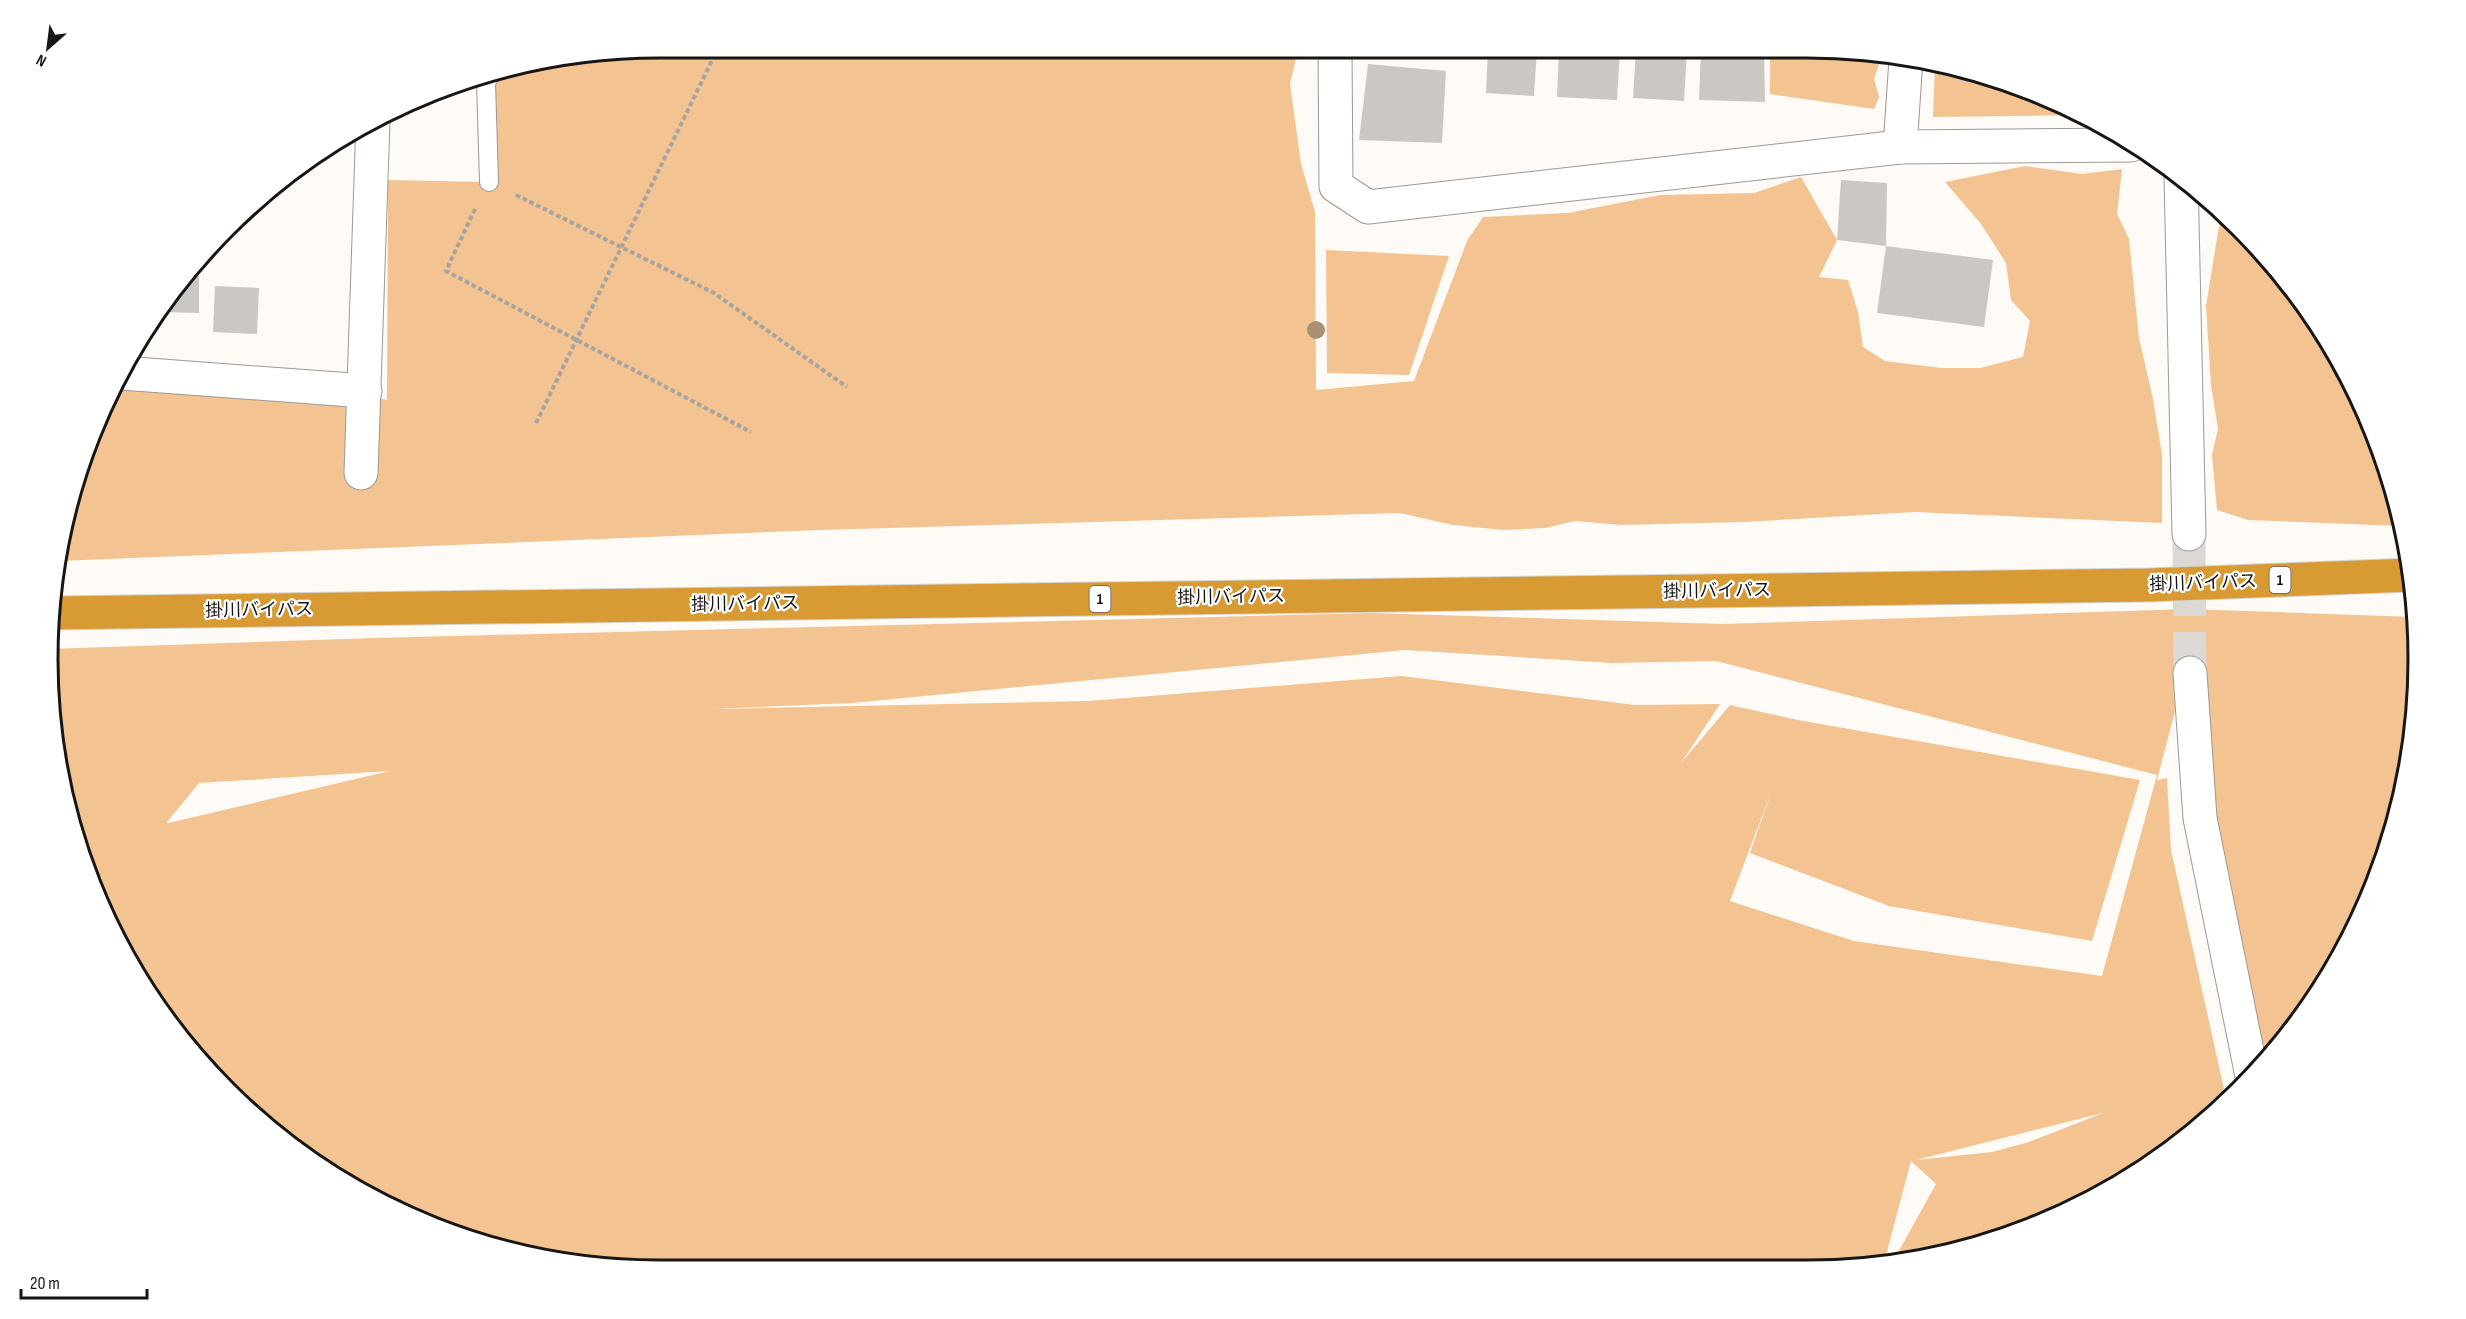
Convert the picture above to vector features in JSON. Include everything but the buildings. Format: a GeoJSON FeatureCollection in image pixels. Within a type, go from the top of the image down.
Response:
{"type":"FeatureCollection","features":[{"type":"Feature","properties":{"kind":"highway","name":"掛川バイパス"},"geometry":{"type":"LineString","coordinates":[[61,613],[2149,585],[2401,575]]}},
{"type":"Feature","properties":{"kind":"street"},"geometry":{"type":"LineString","coordinates":[[1335,58],[1336,186],[1368,207],[1900,147],[2117,145]]}},
{"type":"Feature","properties":{"kind":"street"},"geometry":{"type":"LineString","coordinates":[[1900,147],[1905,67]]}},
{"type":"Feature","properties":{"kind":"street"},"geometry":{"type":"LineString","coordinates":[[361,473],[373,132]]}},
{"type":"Feature","properties":{"kind":"street"},"geometry":{"type":"LineString","coordinates":[[2181,191],[2189,534]]}},
{"type":"Feature","properties":{"kind":"street"},"geometry":{"type":"LineString","coordinates":[[131,373],[365,391]]}},
{"type":"Feature","properties":{"kind":"street"},"geometry":{"type":"LineString","coordinates":[[2190,673],[2200,818],[2250,1065]]}},
{"type":"Feature","properties":{"kind":"lane"},"geometry":{"type":"LineString","coordinates":[[486,84],[489,182]]}},
{"type":"Feature","properties":{"kind":"path"},"geometry":{"type":"LineString","coordinates":[[536,423],[713,58]]}},
{"type":"Feature","properties":{"kind":"path"},"geometry":{"type":"LineString","coordinates":[[751,432],[446,272],[489,182],[714,293],[847,387]]}},
{"type":"Feature","properties":{"kind":"shaded area"},"geometry":{"type":"Polygon","coordinates":[[[660,58],[1296,58],[1290,84],[1301,164],[1315,212],[1316,390],[1414,381],[1467,241],[1483,217],[1568,213],[1660,195],[1754,193],[1801,177],[1837,240],[1819,277],[1848,280],[1858,312],[1863,347],[1885,361],[1941,368],[1980,368],[2023,357],[2030,321],[2011,300],[2006,263],[1981,224],[1945,182],[2025,166],[2082,174],[2122,169],[2117,214],[2129,239],[2139,338],[2153,399],[2162,455],[2162,523],[1915,512],[1744,522],[1621,525],[1575,521],[1545,528],[1503,530],[1453,525],[1400,513],[820,530],[67,561],[90,466],[123,389],[330,388],[387,400],[388,180],[488,182],[476,87],[542,70],[581,64],[660,58]]]}},
{"type":"Feature","properties":{"kind":"shaded area"},"geometry":{"type":"Polygon","coordinates":[[[1770,58],[1879,63],[1874,79],[1879,97],[1874,109],[1770,94],[1770,58]]]}},
{"type":"Feature","properties":{"kind":"shaded area"},"geometry":{"type":"Polygon","coordinates":[[[1935,73],[2000,90],[2061,115],[1933,117],[1935,73]]]}},
{"type":"Feature","properties":{"kind":"shaded area"},"geometry":{"type":"Polygon","coordinates":[[[2219,224],[2258,263],[2283,294],[2327,359],[2362,430],[2376,466],[2392,526],[2248,520],[2217,510],[2212,455],[2218,429],[2211,385],[2206,306],[2219,224]]]}},
{"type":"Feature","properties":{"kind":"shaded area"},"geometry":{"type":"Polygon","coordinates":[[[1326,250],[1449,256],[1409,375],[1327,373],[1326,250]]]}},
{"type":"Feature","properties":{"kind":"shaded area"},"geometry":{"type":"Polygon","coordinates":[[[2189,609],[2406,617],[2408,660],[2406,699],[2396,777],[2376,853],[2362,889],[2327,960],[2306,993],[2262,1051],[2229,944],[2214,781],[2188,631],[2187,665],[2157,780],[2167,778],[2171,850],[2224,1090],[2172,1136],[2107,1180],[2072,1199],[2000,1229],[1924,1249],[1898,1253],[1936,1184],[1911,1161],[1886,1255],[1846,1259],[660,1260],[620,1259],[542,1249],[466,1229],[430,1215],[394,1199],[326,1159],[263,1111],[235,1084],[208,1056],[160,993],[120,925],[104,889],[90,853],[70,777],[60,699],[58,660],[59,649],[375,638],[1372,613],[1722,624],[2189,609]],[[1405,650],[852,703],[712,709],[1088,701],[1402,676],[1635,705],[1720,704],[1681,763],[1730,705],[1798,720],[2140,780],[2092,941],[1889,906],[1750,853],[1772,790],[1730,901],[1854,941],[2102,976],[2157,775],[1716,661],[1613,663],[1405,650]],[[390,771],[199,783],[168,823],[390,771]],[[2103,1113],[1916,1160],[1992,1152],[2029,1142],[2103,1113]]]}},
{"type":"Feature","properties":{"kind":"tunnel"},"geometry":{"type":"LineString","coordinates":[[2189,534],[2190,673]]}}]}
